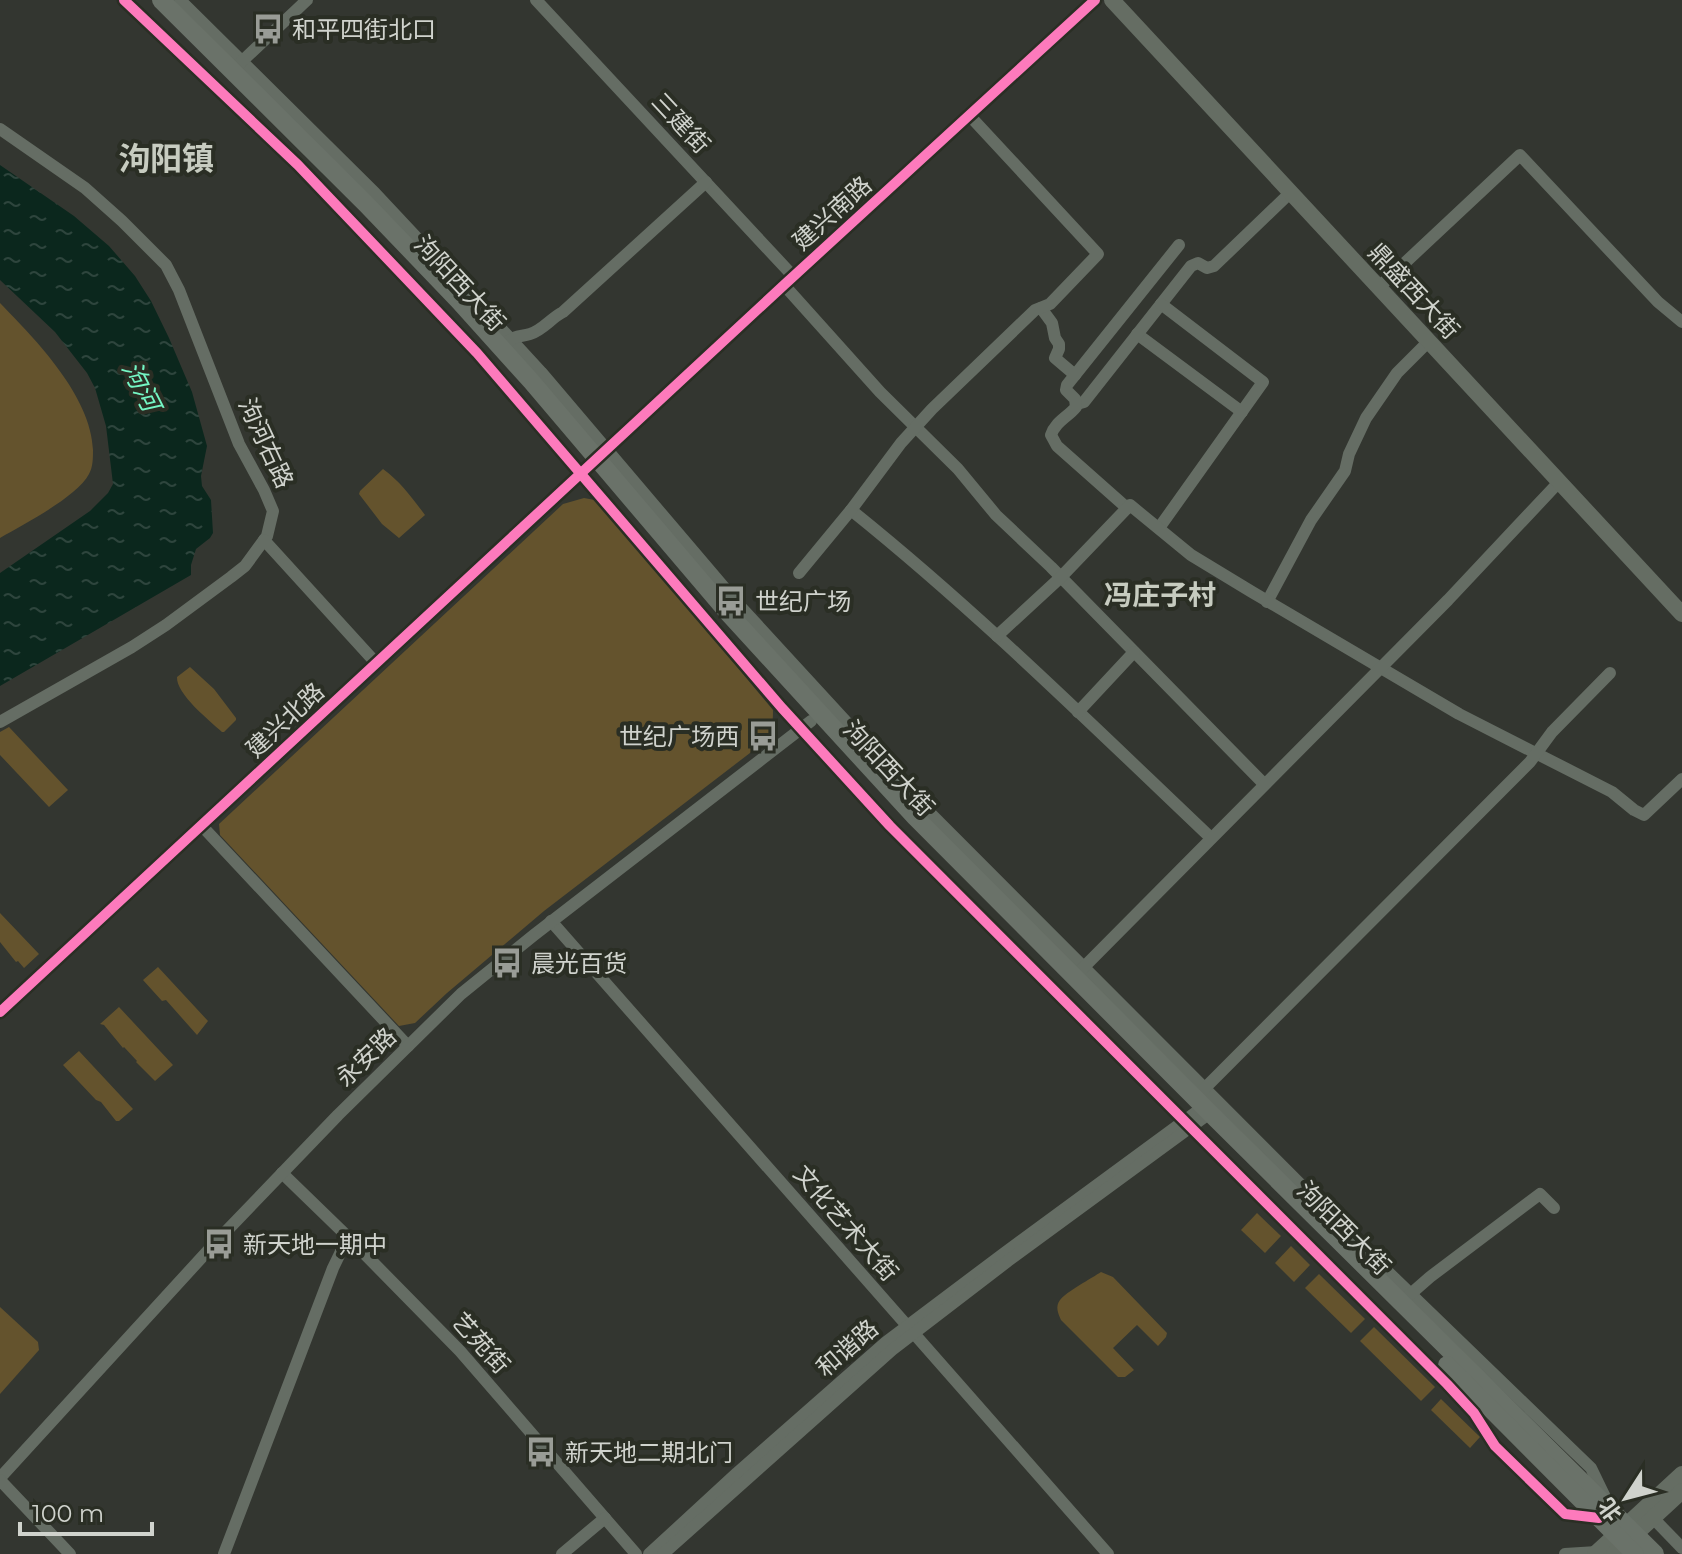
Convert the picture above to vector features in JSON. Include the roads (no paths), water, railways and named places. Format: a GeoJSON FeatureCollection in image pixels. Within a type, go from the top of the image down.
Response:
{"type":"FeatureCollection","features":[{"type":"Feature","properties":{"kind":"highway","name":"泃阳西大街"},"geometry":{"type":"LineString","coordinates":[[146,0],[358,210],[594,461],[915,817],[1078,972],[1198,1111],[1406,1299],[1606,1515],[1618,1544],[1655,1554]]}},
{"type":"Feature","properties":{"kind":"highway","name":"泃阳西大街"},"geometry":{"type":"LineString","coordinates":[[161,0],[238,65],[365,203],[506,344],[594,461],[806,725],[1606,1515]]}},
{"type":"Feature","properties":{"kind":"main road","name":"鼎盛西大街"},"geometry":{"type":"LineString","coordinates":[[1112,0],[1682,614]]}},
{"type":"Feature","properties":{"kind":"main road"},"geometry":{"type":"LineString","coordinates":[[1618,1544],[1682,1474]]}},
{"type":"Feature","properties":{"kind":"main road"},"geometry":{"type":"LineString","coordinates":[[1618,1544],[1682,1491]]}},
{"type":"Feature","properties":{"kind":"street"},"geometry":{"type":"LineString","coordinates":[[124,0],[298,165],[477,353],[594,461]]}},
{"type":"Feature","properties":{"kind":"street"},"geometry":{"type":"LineString","coordinates":[[180,0],[238,65],[307,0]]}},
{"type":"Feature","properties":{"kind":"street","name":"三建街"},"geometry":{"type":"LineString","coordinates":[[536,0],[706,182],[880,392],[958,469],[996,515],[1264,784]]}},
{"type":"Feature","properties":{"kind":"street","name":"建兴南路"},"geometry":{"type":"LineString","coordinates":[[594,461],[1095,0]]}},
{"type":"Feature","properties":{"kind":"street"},"geometry":{"type":"LineString","coordinates":[[799,573],[915,427],[1035,310],[1050,304],[1098,254],[969,115]]}},
{"type":"Feature","properties":{"kind":"street","name":"泃河右路"},"geometry":{"type":"LineString","coordinates":[[0,129],[85,188],[152,250],[172,273],[239,444],[270,501],[273,517],[264,540]]}},
{"type":"Feature","properties":{"kind":"street"},"geometry":{"type":"LineString","coordinates":[[1378,288],[1520,155],[1658,302],[1682,322]]}},
{"type":"Feature","properties":{"kind":"street"},"geometry":{"type":"LineString","coordinates":[[506,344],[514,336],[532,334],[563,312],[706,182]]}},
{"type":"Feature","properties":{"kind":"street"},"geometry":{"type":"LineString","coordinates":[[1127,508],[1057,446],[1051,437],[1054,428],[1070,415],[1077,404],[1084,402],[1191,266],[1198,263],[1207,268],[1214,266],[1290,193]]}},
{"type":"Feature","properties":{"kind":"street"},"geometry":{"type":"LineString","coordinates":[[1077,404],[1065,387],[1179,245]]}},
{"type":"Feature","properties":{"kind":"street"},"geometry":{"type":"LineString","coordinates":[[1159,528],[1263,382],[1161,304]]}},
{"type":"Feature","properties":{"kind":"street"},"geometry":{"type":"LineString","coordinates":[[1041,308],[1052,323],[1059,344],[1055,358],[1075,375]]}},
{"type":"Feature","properties":{"kind":"street"},"geometry":{"type":"LineString","coordinates":[[1137,334],[1242,412]]}},
{"type":"Feature","properties":{"kind":"street"},"geometry":{"type":"LineString","coordinates":[[1267,602],[1311,520],[1345,471],[1349,454],[1366,418],[1397,373],[1428,342]]}},
{"type":"Feature","properties":{"kind":"street","name":"建兴北路"},"geometry":{"type":"LineString","coordinates":[[0,1012],[594,461]]}},
{"type":"Feature","properties":{"kind":"street"},"geometry":{"type":"LineString","coordinates":[[1078,972],[1448,600],[1559,482]]}},
{"type":"Feature","properties":{"kind":"street"},"geometry":{"type":"LineString","coordinates":[[997,636],[1061,577],[1130,505],[1191,555],[1267,602],[1459,714],[1612,792],[1644,815],[1682,779]]}},
{"type":"Feature","properties":{"kind":"street"},"geometry":{"type":"LineString","coordinates":[[851,510],[997,636],[1211,838]]}},
{"type":"Feature","properties":{"kind":"street"},"geometry":{"type":"LineString","coordinates":[[0,722],[166,625],[245,566],[264,540],[376,663]]}},
{"type":"Feature","properties":{"kind":"street"},"geometry":{"type":"LineString","coordinates":[[1078,712],[1134,652]]}},
{"type":"Feature","properties":{"kind":"street","name":"和谐路"},"geometry":{"type":"LineString","coordinates":[[649,1554],[886,1342],[910,1330],[1198,1111],[1530,762],[1552,732],[1610,673]]}},
{"type":"Feature","properties":{"kind":"street","name":"永安路"},"geometry":{"type":"LineString","coordinates":[[0,1479],[204,1255],[338,1115],[461,994],[806,725]]}},
{"type":"Feature","properties":{"kind":"street"},"geometry":{"type":"LineString","coordinates":[[201,825],[408,1046]]}},
{"type":"Feature","properties":{"kind":"street","name":"文化艺术大街"},"geometry":{"type":"LineString","coordinates":[[551,921],[1108,1554]]}},
{"type":"Feature","properties":{"kind":"street","name":"艺苑街"},"geometry":{"type":"LineString","coordinates":[[282,1173],[460,1351],[636,1554]]}},
{"type":"Feature","properties":{"kind":"street"},"geometry":{"type":"LineString","coordinates":[[1406,1299],[1430,1277],[1540,1194],[1554,1208]]}},
{"type":"Feature","properties":{"kind":"street"},"geometry":{"type":"LineString","coordinates":[[224,1554],[333,1268],[348,1237]]}},
{"type":"Feature","properties":{"kind":"street","name":"和谐路"},"geometry":{"type":"LineString","coordinates":[[663,1554],[892,1350],[910,1330]]}},
{"type":"Feature","properties":{"kind":"street"},"geometry":{"type":"LineString","coordinates":[[0,1479],[70,1554]]}},
{"type":"Feature","properties":{"kind":"street"},"geometry":{"type":"LineString","coordinates":[[562,1554],[605,1518]]}},
{"type":"Feature","properties":{"kind":"street"},"geometry":{"type":"LineString","coordinates":[[1653,1518],[1682,1548]]}},
{"type":"Feature","properties":{"kind":"street"},"geometry":{"type":"LineString","coordinates":[[1565,1554],[1618,1544]]}},
{"type":"Feature","properties":{"kind":"water","name":"泃河"},"geometry":{"type":"Polygon","coordinates":[[[0,165],[74,216],[109,246],[135,276],[151,301],[192,392],[207,446],[201,476],[202,486],[211,500],[213,533],[196,549],[191,575],[0,686],[0,573],[90,511],[113,484],[106,426],[95,388],[87,373],[55,332],[0,280],[0,165]]]}},
{"type":"Feature","properties":{"kind":"place","name":"和平四街北口"},"geometry":{"type":"Point","coordinates":[268,29]}},
{"type":"Feature","properties":{"kind":"place","name":"世纪广场"},"geometry":{"type":"Point","coordinates":[731,601]}},
{"type":"Feature","properties":{"kind":"place","name":"世纪广场西"},"geometry":{"type":"Point","coordinates":[763,736]}},
{"type":"Feature","properties":{"kind":"place","name":"晨光百货"},"geometry":{"type":"Point","coordinates":[507,963]}},
{"type":"Feature","properties":{"kind":"place","name":"新天地一期中"},"geometry":{"type":"Point","coordinates":[219,1244]}},
{"type":"Feature","properties":{"kind":"place","name":"新天地二期北门"},"geometry":{"type":"Point","coordinates":[541,1452]}},
{"type":"Feature","properties":{"kind":"district","name":"泃阳镇"},"geometry":{"type":"Point","coordinates":[166,158]}},
{"type":"Feature","properties":{"kind":"district","name":"冯庄子村"},"geometry":{"type":"Point","coordinates":[1160,595]}}]}
